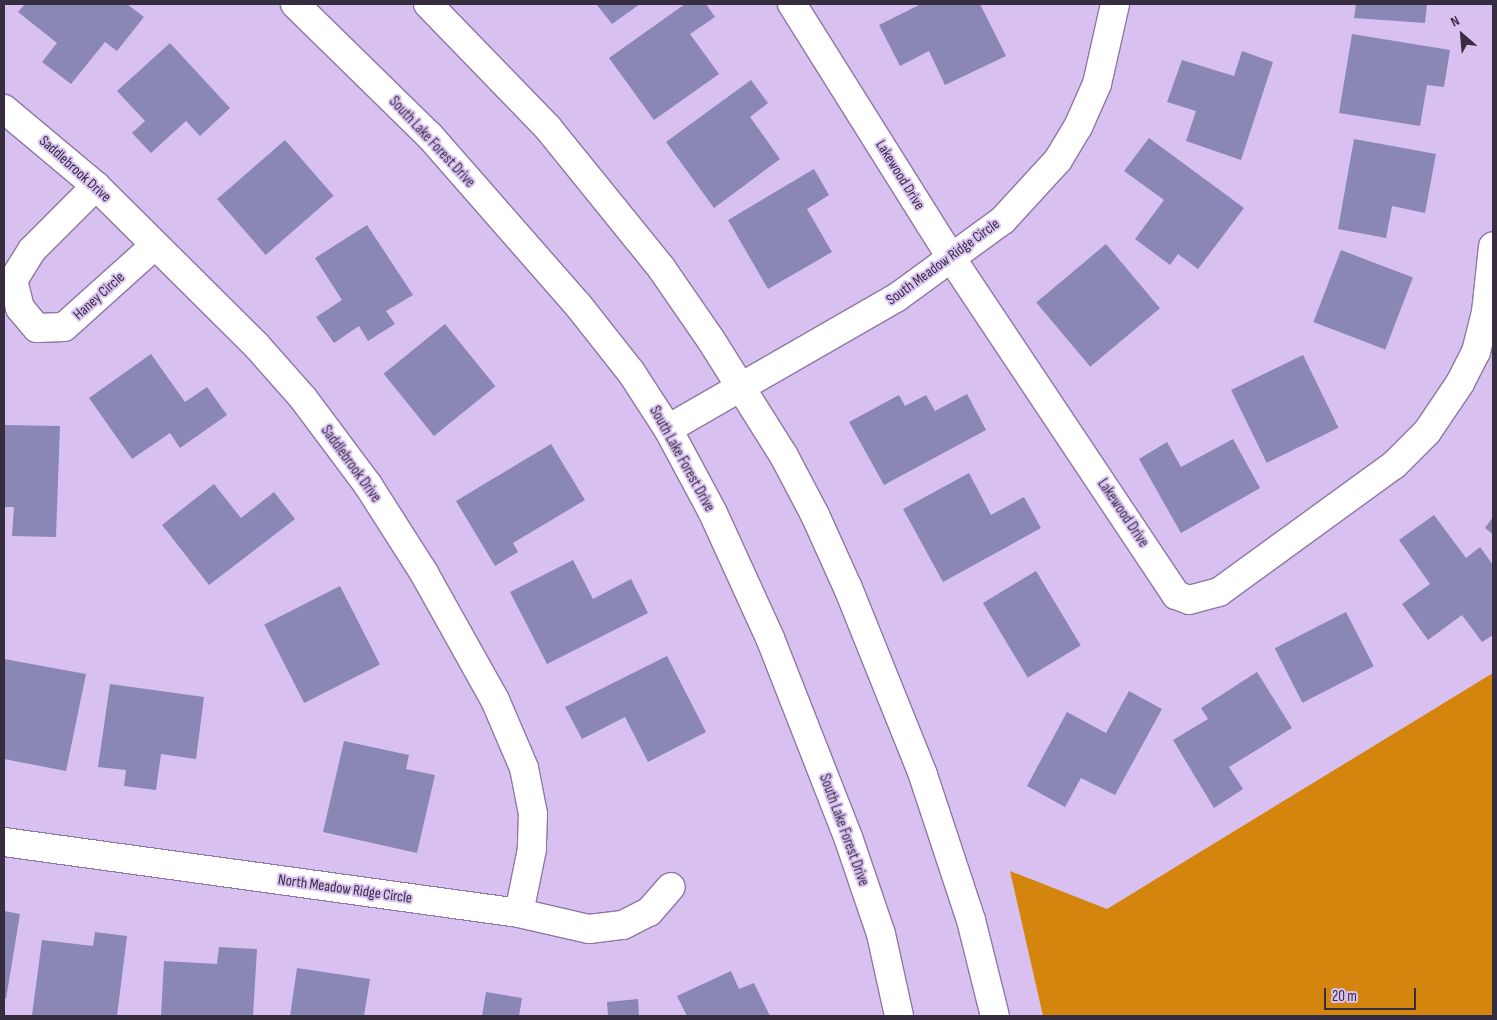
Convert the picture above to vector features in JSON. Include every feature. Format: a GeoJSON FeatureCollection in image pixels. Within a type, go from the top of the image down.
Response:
{"type":"FeatureCollection","features":[{"type":"Feature","properties":{"kind":"street","name":"South Lake Forest Drive"},"geometry":{"type":"LineString","coordinates":[[295,4],[428,135],[578,305],[631,372],[668,429],[713,513],[770,638],[846,830],[881,934],[899,1016]]}},
{"type":"Feature","properties":{"kind":"street"},"geometry":{"type":"LineString","coordinates":[[428,4],[548,128],[662,269],[743,388],[815,514],[848,588],[952,855],[995,1016]]}},
{"type":"Feature","properties":{"kind":"street","name":"Lakewood Drive"},"geometry":{"type":"LineString","coordinates":[[792,4],[952,259],[1176,595],[1188,600],[1218,592],[1394,465],[1428,432],[1460,383],[1476,352],[1486,312],[1493,246]]}},
{"type":"Feature","properties":{"kind":"street","name":"South Meadow Ridge Circle"},"geometry":{"type":"LineString","coordinates":[[668,429],[743,388],[896,298],[1003,220],[1058,160],[1097,84],[1115,4]]}},
{"type":"Feature","properties":{"kind":"street","name":"Saddlebrook Drive"},"geometry":{"type":"LineString","coordinates":[[4,109],[96,186],[154,246],[257,346],[303,398],[362,477],[424,573],[490,692],[524,768],[533,814],[532,850],[519,913]]}},
{"type":"Feature","properties":{"kind":"street","name":"Haney Circle"},"geometry":{"type":"LineString","coordinates":[[96,186],[32,250],[14,280],[20,308],[37,328],[64,327],[154,246]]}},
{"type":"Feature","properties":{"kind":"street","name":"North Meadow Ridge Circle"},"geometry":{"type":"LineString","coordinates":[[4,842],[519,913],[589,928],[623,925],[649,912],[672,887]]}},
{"type":"Feature","properties":{"kind":"shaded area"},"geometry":{"type":"Polygon","coordinates":[[[1493,673],[1493,1016],[1043,1016],[1010,871],[1107,909],[1493,673]]]}},
{"type":"Feature","properties":{"kind":"building"},"geometry":{"type":"Polygon","coordinates":[[[25,4],[127,4],[144,17],[117,51],[105,42],[71,84],[42,62],[57,43],[18,12],[25,4]]]}},
{"type":"Feature","properties":{"kind":"building"},"geometry":{"type":"Polygon","coordinates":[[[596,4],[640,4],[612,24],[596,4]]]}},
{"type":"Feature","properties":{"kind":"building"},"geometry":{"type":"Polygon","coordinates":[[[685,4],[706,4],[715,17],[690,34],[719,74],[654,120],[609,58],[685,4]]]}},
{"type":"Feature","properties":{"kind":"building"},"geometry":{"type":"Polygon","coordinates":[[[921,4],[980,4],[1006,56],[945,85],[929,51],[900,66],[879,25],[921,4]]]}},
{"type":"Feature","properties":{"kind":"building"},"geometry":{"type":"Polygon","coordinates":[[[1356,4],[1427,4],[1425,23],[1354,18],[1356,4]]]}},
{"type":"Feature","properties":{"kind":"building"},"geometry":{"type":"Polygon","coordinates":[[[1352,34],[1450,50],[1444,87],[1427,85],[1420,126],[1339,113],[1352,34]]]}},
{"type":"Feature","properties":{"kind":"building"},"geometry":{"type":"Polygon","coordinates":[[[170,43],[230,108],[200,136],[186,121],[151,153],[132,133],[145,121],[117,91],[170,43]]]}},
{"type":"Feature","properties":{"kind":"building"},"geometry":{"type":"Polygon","coordinates":[[[1242,51],[1273,62],[1241,160],[1186,141],[1196,111],[1167,102],[1182,60],[1234,76],[1242,51]]]}},
{"type":"Feature","properties":{"kind":"building"},"geometry":{"type":"Polygon","coordinates":[[[751,80],[768,103],[750,117],[780,159],[714,208],[666,142],[751,80]]]}},
{"type":"Feature","properties":{"kind":"building"},"geometry":{"type":"Polygon","coordinates":[[[1149,138],[1244,208],[1198,269],[1178,254],[1170,265],[1135,239],[1164,200],[1124,171],[1149,138]]]}},
{"type":"Feature","properties":{"kind":"building"},"geometry":{"type":"Polygon","coordinates":[[[1354,139],[1436,154],[1425,213],[1392,206],[1386,238],[1338,229],[1354,139]]]}},
{"type":"Feature","properties":{"kind":"building"},"geometry":{"type":"Polygon","coordinates":[[[285,140],[334,196],[266,255],[217,199],[285,140]]]}},
{"type":"Feature","properties":{"kind":"building"},"geometry":{"type":"Polygon","coordinates":[[[814,169],[829,195],[807,209],[832,252],[768,289],[728,220],[814,169]]]}},
{"type":"Feature","properties":{"kind":"building"},"geometry":{"type":"Polygon","coordinates":[[[367,225],[413,295],[386,311],[395,324],[368,341],[359,326],[334,343],[316,317],[342,300],[315,258],[367,225]]]}},
{"type":"Feature","properties":{"kind":"building"},"geometry":{"type":"Polygon","coordinates":[[[1106,244],[1160,308],[1090,367],[1036,302],[1106,244]]]}},
{"type":"Feature","properties":{"kind":"building"},"geometry":{"type":"Polygon","coordinates":[[[1341,250],[1413,278],[1385,349],[1313,322],[1341,250]]]}},
{"type":"Feature","properties":{"kind":"building"},"geometry":{"type":"Polygon","coordinates":[[[445,324],[495,386],[434,436],[384,374],[445,324]]]}},
{"type":"Feature","properties":{"kind":"building"},"geometry":{"type":"Polygon","coordinates":[[[151,354],[185,402],[207,387],[227,415],[180,448],[170,433],[132,459],[89,398],[151,354]]]}},
{"type":"Feature","properties":{"kind":"building"},"geometry":{"type":"Polygon","coordinates":[[[1303,355],[1339,428],[1267,463],[1231,390],[1303,355]]]}},
{"type":"Feature","properties":{"kind":"building"},"geometry":{"type":"Polygon","coordinates":[[[967,394],[986,430],[884,485],[849,422],[899,395],[905,406],[926,395],[935,411],[967,394]]]}},
{"type":"Feature","properties":{"kind":"building"},"geometry":{"type":"Polygon","coordinates":[[[4,425],[60,426],[56,537],[12,536],[14,507],[4,507],[4,425]]]}},
{"type":"Feature","properties":{"kind":"building"},"geometry":{"type":"Polygon","coordinates":[[[1233,439],[1260,488],[1181,533],[1139,459],[1167,442],[1181,467],[1233,439]]]}},
{"type":"Feature","properties":{"kind":"building"},"geometry":{"type":"Polygon","coordinates":[[[551,444],[585,500],[513,543],[518,552],[495,566],[456,501],[551,444]]]}},
{"type":"Feature","properties":{"kind":"building"},"geometry":{"type":"Polygon","coordinates":[[[969,473],[991,515],[1024,497],[1041,528],[943,582],[903,509],[969,473]]]}},
{"type":"Feature","properties":{"kind":"building"},"geometry":{"type":"Polygon","coordinates":[[[214,484],[241,518],[274,492],[295,519],[209,585],[162,525],[214,484]]]}},
{"type":"Feature","properties":{"kind":"building"},"geometry":{"type":"Polygon","coordinates":[[[1434,515],[1466,558],[1480,547],[1493,565],[1493,635],[1482,642],[1462,615],[1428,640],[1402,604],[1430,584],[1399,540],[1434,515]]]}},
{"type":"Feature","properties":{"kind":"building"},"geometry":{"type":"Polygon","coordinates":[[[1493,517],[1493,534],[1485,528],[1493,517]]]}},
{"type":"Feature","properties":{"kind":"building"},"geometry":{"type":"Polygon","coordinates":[[[573,560],[593,599],[631,579],[648,613],[547,664],[510,592],[573,560]]]}},
{"type":"Feature","properties":{"kind":"building"},"geometry":{"type":"Polygon","coordinates":[[[1036,571],[1081,646],[1028,678],[983,603],[1036,571]]]}},
{"type":"Feature","properties":{"kind":"building"},"geometry":{"type":"Polygon","coordinates":[[[340,586],[380,664],[304,703],[264,625],[340,586]]]}},
{"type":"Feature","properties":{"kind":"building"},"geometry":{"type":"Polygon","coordinates":[[[1346,612],[1374,666],[1302,703],[1275,648],[1346,612]]]}},
{"type":"Feature","properties":{"kind":"building"},"geometry":{"type":"Polygon","coordinates":[[[667,656],[706,732],[648,762],[625,717],[582,739],[565,707],[667,656]]]}},
{"type":"Feature","properties":{"kind":"building"},"geometry":{"type":"Polygon","coordinates":[[[4,659],[86,674],[66,771],[4,759],[4,659]]]}},
{"type":"Feature","properties":{"kind":"building"},"geometry":{"type":"Polygon","coordinates":[[[1257,672],[1292,728],[1229,767],[1243,789],[1214,808],[1173,740],[1208,719],[1201,708],[1257,672]]]}},
{"type":"Feature","properties":{"kind":"building"},"geometry":{"type":"Polygon","coordinates":[[[110,684],[204,697],[196,759],[161,754],[156,790],[124,786],[126,770],[98,767],[110,684]]]}},
{"type":"Feature","properties":{"kind":"building"},"geometry":{"type":"Polygon","coordinates":[[[1129,691],[1162,709],[1115,795],[1081,778],[1065,807],[1027,786],[1067,712],[1106,733],[1129,691]]]}},
{"type":"Feature","properties":{"kind":"building"},"geometry":{"type":"Polygon","coordinates":[[[344,741],[409,755],[406,769],[435,775],[417,853],[323,832],[344,741]]]}},
{"type":"Feature","properties":{"kind":"building"},"geometry":{"type":"Polygon","coordinates":[[[4,911],[20,914],[6,999],[4,998],[4,911]]]}},
{"type":"Feature","properties":{"kind":"building"},"geometry":{"type":"Polygon","coordinates":[[[95,932],[127,936],[117,1016],[32,1015],[42,940],[93,946],[95,932]]]}},
{"type":"Feature","properties":{"kind":"building"},"geometry":{"type":"Polygon","coordinates":[[[219,947],[257,949],[253,1016],[161,1016],[164,961],[217,964],[219,947]]]}},
{"type":"Feature","properties":{"kind":"building"},"geometry":{"type":"Polygon","coordinates":[[[297,968],[370,979],[364,1016],[290,1016],[297,968]]]}},
{"type":"Feature","properties":{"kind":"building"},"geometry":{"type":"Polygon","coordinates":[[[731,971],[739,989],[754,983],[770,1016],[687,1016],[677,996],[731,971]]]}},
{"type":"Feature","properties":{"kind":"building"},"geometry":{"type":"Polygon","coordinates":[[[486,992],[522,998],[519,1016],[482,1016],[486,992]]]}},
{"type":"Feature","properties":{"kind":"building"},"geometry":{"type":"Polygon","coordinates":[[[638,999],[639,1016],[608,1016],[607,1002],[638,999]]]}}]}
